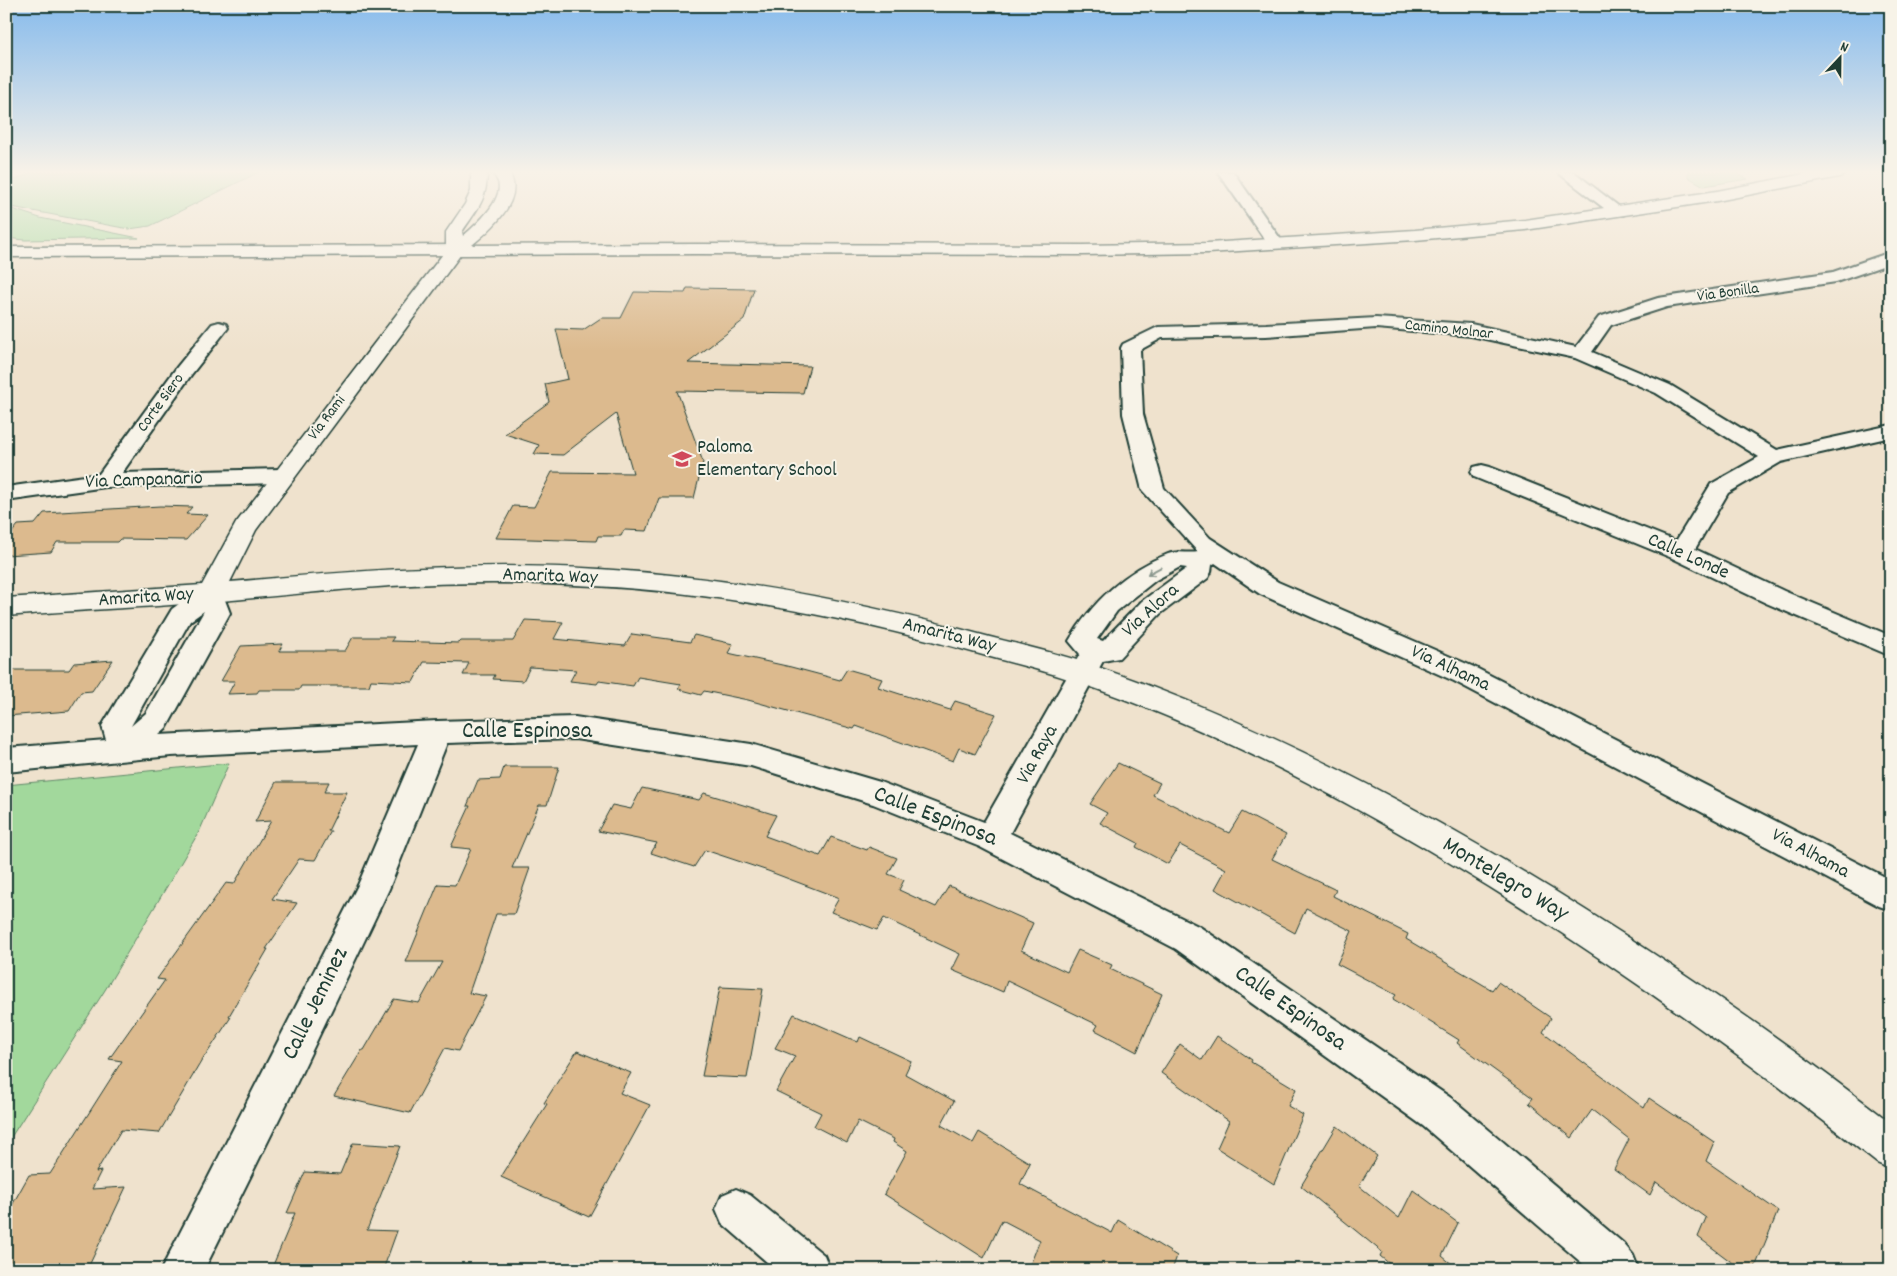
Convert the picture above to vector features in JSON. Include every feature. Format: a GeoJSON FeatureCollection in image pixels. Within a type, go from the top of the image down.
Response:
{"type":"FeatureCollection","features":[{"type":"Feature","properties":{"kind":"street"},"geometry":{"type":"LineString","coordinates":[[454,232],[455,250]]}},
{"type":"Feature","properties":{"kind":"street"},"geometry":{"type":"LineString","coordinates":[[455,250],[480,232]]}},
{"type":"Feature","properties":{"kind":"street"},"geometry":{"type":"LineString","coordinates":[[1267,232],[1276,244]]}},
{"type":"Feature","properties":{"kind":"street"},"geometry":{"type":"LineString","coordinates":[[6,252],[807,249],[1082,250],[1276,244],[1450,232]]}},
{"type":"Feature","properties":{"kind":"street","name":"Via Rami"},"geometry":{"type":"LineString","coordinates":[[211,593],[245,528],[455,250]]}},
{"type":"Feature","properties":{"kind":"street","name":"Via Bonilla"},"geometry":{"type":"LineString","coordinates":[[1582,354],[1605,321],[1638,310],[1664,302],[1836,277],[1891,257]]}},
{"type":"Feature","properties":{"kind":"street","name":"Camino Molnar"},"geometry":{"type":"LineString","coordinates":[[1130,348],[1158,332],[1266,330],[1376,323],[1471,330],[1582,354],[1663,389],[1774,457]]}},
{"type":"Feature","properties":{"kind":"street","name":"Corte Siero"},"geometry":{"type":"LineString","coordinates":[[106,480],[184,371],[219,328]]}},
{"type":"Feature","properties":{"kind":"street","name":"Via Alhama"},"geometry":{"type":"LineString","coordinates":[[1130,348],[1133,414],[1153,490],[1202,543],[1208,557],[1269,588],[1464,674],[1891,896]]}},
{"type":"Feature","properties":{"kind":"street"},"geometry":{"type":"LineString","coordinates":[[1681,552],[1720,488],[1774,457],[1891,431]]}},
{"type":"Feature","properties":{"kind":"street","name":"Calle Londe"},"geometry":{"type":"LineString","coordinates":[[1482,472],[1681,552],[1776,597],[1891,647]]}},
{"type":"Feature","properties":{"kind":"street","name":"Via Campanario"},"geometry":{"type":"LineString","coordinates":[[6,494],[106,480],[283,476]]}},
{"type":"Feature","properties":{"kind":"street","name":"Via Alora"},"geometry":{"type":"LineString","coordinates":[[1089,662],[1110,651],[1137,619],[1169,591],[1199,572],[1208,557]]}},
{"type":"Feature","properties":{"kind":"street","name":"Amarita Way"},"geometry":{"type":"LineString","coordinates":[[6,607],[432,575],[593,578],[676,584],[784,599],[956,637],[1089,662]]}},
{"type":"Feature","properties":{"kind":"street"},"geometry":{"type":"LineString","coordinates":[[123,748],[156,721],[217,613],[211,593]]}},
{"type":"Feature","properties":{"kind":"street","name":"Via Raya"},"geometry":{"type":"LineString","coordinates":[[991,838],[1089,662]]}},
{"type":"Feature","properties":{"kind":"street","name":"Montelegro Way"},"geometry":{"type":"LineString","coordinates":[[1089,662],[1178,710],[1270,750],[1400,816],[1534,895],[1689,998],[1821,1093],[1891,1149]]}},
{"type":"Feature","properties":{"kind":"street","name":"Calle Espinosa"},"geometry":{"type":"LineString","coordinates":[[6,760],[123,748],[437,732],[575,728],[751,755],[880,794],[991,838],[1188,938],[1437,1112],[1608,1258],[1618,1270]]}},
{"type":"Feature","properties":{"kind":"street","name":"Calle Jeminez"},"geometry":{"type":"LineString","coordinates":[[182,1270],[275,1088],[373,889],[437,732]]}},
{"type":"Feature","properties":{"kind":"street"},"geometry":{"type":"LineString","coordinates":[[736,1209],[809,1270]]}},
{"type":"Feature","properties":{"kind":"green space"},"geometry":{"type":"Polygon","coordinates":[[[6,232],[107,232],[139,238],[25,240],[6,238],[6,232]]]}},
{"type":"Feature","properties":{"kind":"green space"},"geometry":{"type":"Polygon","coordinates":[[[229,763],[200,830],[172,878],[105,990],[6,1145],[6,785],[229,763]]]}},
{"type":"Feature","properties":{"kind":"building"},"geometry":{"type":"Polygon","coordinates":[[[687,288],[754,289],[744,320],[688,363],[810,366],[803,393],[677,391],[703,462],[694,498],[659,498],[647,531],[624,530],[621,536],[598,536],[596,541],[496,538],[513,506],[534,507],[552,472],[633,473],[616,414],[563,455],[534,454],[539,445],[505,434],[549,402],[545,384],[568,379],[556,329],[583,330],[601,318],[621,318],[634,292],[685,293],[687,288]]]}},
{"type":"Feature","properties":{"kind":"building"},"geometry":{"type":"Polygon","coordinates":[[[160,506],[192,507],[186,514],[208,515],[186,540],[120,539],[117,542],[57,542],[51,552],[6,555],[6,540],[18,525],[35,524],[44,513],[160,506]]]}},
{"type":"Feature","properties":{"kind":"building"},"geometry":{"type":"Polygon","coordinates":[[[525,620],[563,622],[554,639],[625,646],[632,634],[690,642],[694,635],[733,644],[728,653],[840,680],[847,669],[882,679],[878,687],[950,710],[955,701],[996,714],[975,754],[959,748],[953,761],[856,726],[854,729],[748,700],[704,691],[701,695],[678,689],[681,684],[638,677],[633,686],[599,681],[597,684],[570,681],[576,670],[530,667],[523,681],[493,679],[495,675],[463,675],[469,663],[424,662],[413,682],[371,680],[369,686],[301,686],[299,690],[259,690],[257,693],[228,694],[235,681],[221,681],[241,646],[283,644],[279,651],[345,651],[353,637],[394,637],[391,641],[459,643],[461,641],[513,641],[525,620]]]}},
{"type":"Feature","properties":{"kind":"building"},"geometry":{"type":"Polygon","coordinates":[[[113,660],[92,691],[81,692],[69,711],[6,716],[6,670],[69,670],[74,663],[113,660]]]}},
{"type":"Feature","properties":{"kind":"building"},"geometry":{"type":"Polygon","coordinates":[[[1118,763],[1160,783],[1153,795],[1229,833],[1242,812],[1286,835],[1272,859],[1336,890],[1333,896],[1408,934],[1406,939],[1492,990],[1498,982],[1551,1018],[1543,1032],[1644,1108],[1649,1098],[1714,1142],[1706,1161],[1778,1211],[1754,1270],[1742,1270],[1698,1237],[1706,1218],[1656,1182],[1650,1195],[1614,1169],[1629,1139],[1592,1110],[1572,1138],[1529,1103],[1533,1098],[1457,1043],[1459,1040],[1393,999],[1396,995],[1337,964],[1352,931],[1306,908],[1295,933],[1215,889],[1226,869],[1180,845],[1168,864],[1136,847],[1138,843],[1100,823],[1107,813],[1090,804],[1118,763]]]}},
{"type":"Feature","properties":{"kind":"building"},"geometry":{"type":"Polygon","coordinates":[[[504,767],[559,767],[547,805],[539,805],[512,868],[530,868],[514,914],[496,914],[469,993],[486,996],[458,1051],[445,1048],[410,1113],[334,1096],[394,999],[419,1003],[442,962],[406,962],[438,884],[455,885],[471,849],[451,847],[470,806],[467,806],[478,780],[500,779],[504,767]]]}},
{"type":"Feature","properties":{"kind":"building"},"geometry":{"type":"Polygon","coordinates":[[[276,782],[329,782],[324,792],[347,792],[328,831],[331,831],[315,860],[299,859],[272,899],[297,903],[266,949],[268,949],[229,1016],[231,1017],[205,1055],[159,1133],[121,1130],[96,1172],[101,1171],[92,1189],[126,1187],[87,1270],[6,1270],[6,1216],[29,1175],[50,1174],[122,1061],[109,1059],[165,980],[157,979],[226,883],[234,884],[271,821],[255,822],[276,782]]]}},
{"type":"Feature","properties":{"kind":"building"},"geometry":{"type":"Polygon","coordinates":[[[642,788],[699,800],[704,793],[776,815],[765,836],[820,856],[831,837],[867,850],[869,847],[897,858],[888,874],[904,880],[899,890],[936,907],[949,886],[1033,923],[1021,950],[1067,972],[1078,950],[1112,965],[1110,969],[1162,994],[1137,1052],[1095,1030],[1098,1025],[1007,981],[1003,992],[952,970],[960,954],[884,918],[877,930],[831,912],[839,898],[705,850],[694,867],[651,853],[657,843],[598,831],[612,805],[631,809],[642,788]]]}},
{"type":"Feature","properties":{"kind":"building"},"geometry":{"type":"Polygon","coordinates":[[[720,987],[763,989],[747,1078],[702,1076],[720,987]]]}},
{"type":"Feature","properties":{"kind":"building"},"geometry":{"type":"Polygon","coordinates":[[[794,1014],[858,1042],[860,1037],[911,1061],[905,1074],[954,1101],[941,1125],[973,1143],[979,1132],[1030,1163],[1020,1184],[1112,1233],[1118,1220],[1177,1256],[1172,1270],[1028,1270],[1040,1240],[1002,1220],[984,1258],[884,1194],[907,1151],[893,1142],[894,1139],[858,1121],[847,1143],[814,1126],[821,1113],[776,1091],[795,1056],[775,1048],[794,1014]]]}},
{"type":"Feature","properties":{"kind":"building"},"geometry":{"type":"Polygon","coordinates":[[[1217,1036],[1252,1060],[1251,1062],[1296,1089],[1288,1106],[1303,1115],[1274,1184],[1217,1148],[1229,1121],[1161,1073],[1180,1044],[1202,1060],[1217,1036]]]}},
{"type":"Feature","properties":{"kind":"building"},"geometry":{"type":"Polygon","coordinates":[[[577,1051],[631,1073],[620,1093],[650,1105],[589,1217],[501,1177],[547,1104],[544,1103],[577,1051]]]}},
{"type":"Feature","properties":{"kind":"building"},"geometry":{"type":"Polygon","coordinates":[[[1337,1126],[1377,1156],[1359,1186],[1399,1218],[1413,1190],[1458,1223],[1442,1256],[1459,1270],[1397,1270],[1380,1256],[1382,1252],[1301,1186],[1337,1126]]]}},
{"type":"Feature","properties":{"kind":"building"},"geometry":{"type":"Polygon","coordinates":[[[353,1143],[400,1146],[367,1230],[397,1231],[383,1270],[271,1270],[295,1213],[287,1213],[305,1172],[340,1174],[353,1143]]]}},
{"type":"Feature","properties":{"kind":"place","name":"Paloma Elementary School"},"geometry":{"type":"Point","coordinates":[682,459]}}]}
